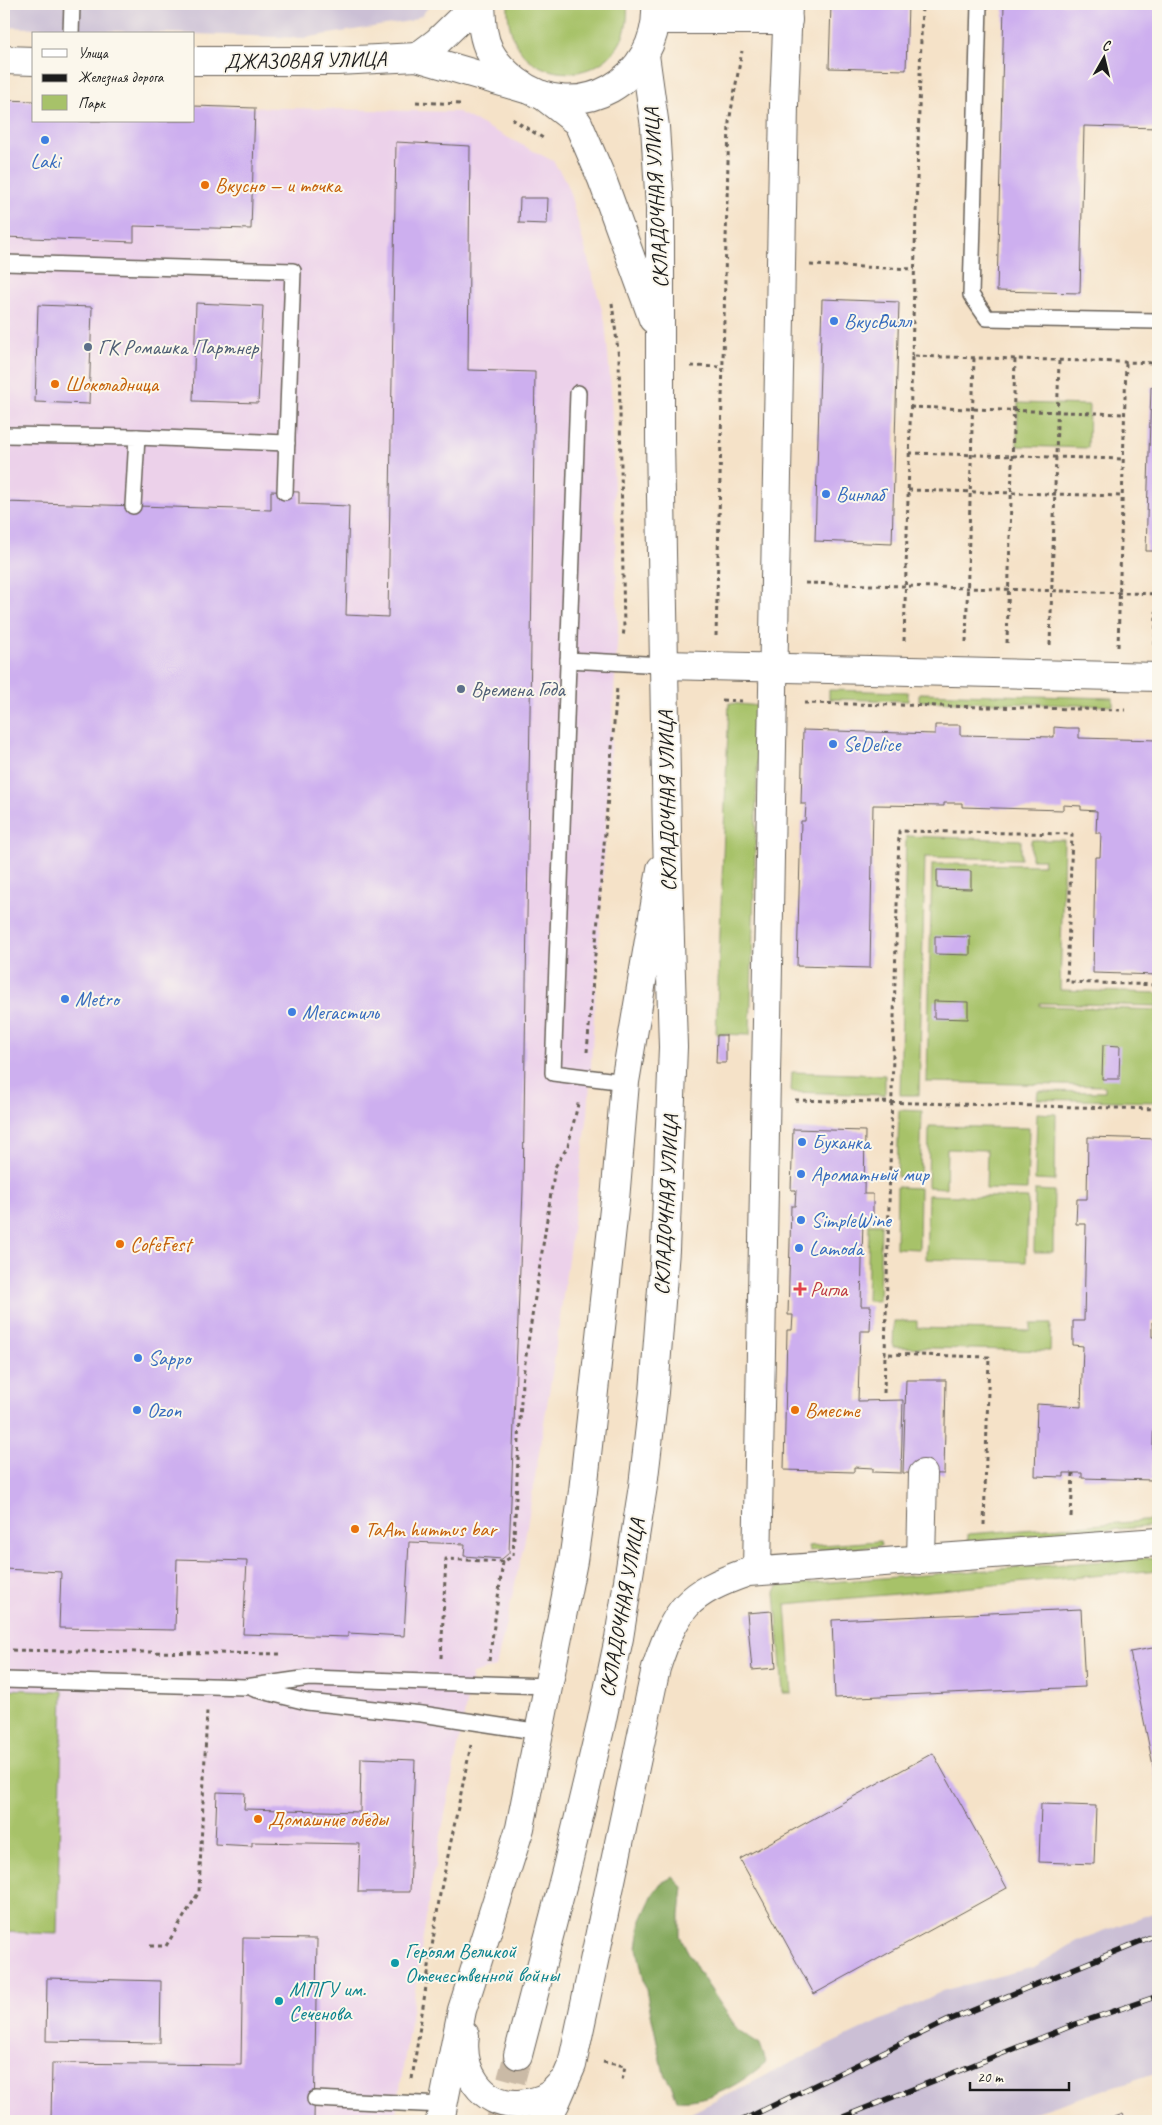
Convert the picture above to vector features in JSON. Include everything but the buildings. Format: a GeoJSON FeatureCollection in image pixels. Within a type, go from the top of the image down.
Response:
{"type":"FeatureCollection","features":[{"type":"Feature","properties":{"kind":"street","name":"ДЖАЗОВАЯ УЛИЦА"},"geometry":{"type":"LineString","coordinates":[[417,57],[472,8],[480,4]]}},
{"type":"Feature","properties":{"kind":"street","name":"СКЛАДОЧНАЯ УЛИЦА"},"geometry":{"type":"LineString","coordinates":[[480,4],[482,28],[490,52],[506,73],[578,123],[634,263],[660,342]]}},
{"type":"Feature","properties":{"kind":"street"},"geometry":{"type":"LineString","coordinates":[[534,92],[565,99],[589,97],[611,88],[630,74],[645,55],[653,38],[656,12],[744,20],[788,12],[753,1572]]}},
{"type":"Feature","properties":{"kind":"street","name":"СКЛАДОЧНАЯ УЛИЦА"},"geometry":{"type":"LineString","coordinates":[[518,2055],[566,1871],[600,1729],[619,1638],[643,1486],[654,1392],[665,1250],[674,1047],[667,835],[660,439],[660,208],[655,127],[645,55]]}},
{"type":"Feature","properties":{"kind":"street","name":"ДЖАЗОВАЯ УЛИЦА"},"geometry":{"type":"LineString","coordinates":[[195,61],[338,61],[417,57],[534,92]]}},
{"type":"Feature","properties":{"kind":"street"},"geometry":{"type":"LineString","coordinates":[[4,60],[32,61]]}},
{"type":"Feature","properties":{"kind":"street"},"geometry":{"type":"LineString","coordinates":[[664,665],[1158,676]]}},
{"type":"Feature","properties":{"kind":"street"},"geometry":{"type":"LineString","coordinates":[[441,2113],[462,2010],[520,1828],[573,1561],[583,1492],[615,1200],[625,1082],[667,835]]}},
{"type":"Feature","properties":{"kind":"street"},"geometry":{"type":"LineString","coordinates":[[921,1560],[923,1474]]}},
{"type":"Feature","properties":{"kind":"street"},"geometry":{"type":"LineString","coordinates":[[542,2121],[555,2104],[572,2065],[612,1884],[656,1668],[666,1636],[692,1598],[716,1583],[753,1572],[1158,1542]]}},
{"type":"Feature","properties":{"kind":"street"},"geometry":{"type":"LineString","coordinates":[[471,1984],[464,2043],[466,2066],[475,2085],[492,2098],[510,2104],[529,2103],[548,2096],[568,2077]]}},
{"type":"Feature","properties":{"kind":"lane"},"geometry":{"type":"LineString","coordinates":[[71,32],[72,4]]}},
{"type":"Feature","properties":{"kind":"lane"},"geometry":{"type":"LineString","coordinates":[[979,4],[971,295],[987,318],[1158,321]]}},
{"type":"Feature","properties":{"kind":"lane"},"geometry":{"type":"LineString","coordinates":[[4,263],[293,272],[285,492]]}},
{"type":"Feature","properties":{"kind":"lane"},"geometry":{"type":"LineString","coordinates":[[578,393],[553,1073],[625,1082]]}},
{"type":"Feature","properties":{"kind":"lane"},"geometry":{"type":"LineString","coordinates":[[4,435],[136,437],[287,443]]}},
{"type":"Feature","properties":{"kind":"lane"},"geometry":{"type":"LineString","coordinates":[[134,506],[136,437]]}},
{"type":"Feature","properties":{"kind":"lane"},"geometry":{"type":"LineString","coordinates":[[568,660],[664,665]]}},
{"type":"Feature","properties":{"kind":"lane"},"geometry":{"type":"LineString","coordinates":[[4,1680],[245,1687],[309,1678],[549,1686]]}},
{"type":"Feature","properties":{"kind":"lane"},"geometry":{"type":"LineString","coordinates":[[245,1687],[307,1702],[440,1717],[540,1732]]}},
{"type":"Feature","properties":{"kind":"lane"},"geometry":{"type":"LineString","coordinates":[[315,2099],[408,2104],[441,2113]]}},
{"type":"Feature","properties":{"kind":"path"},"geometry":{"type":"LineString","coordinates":[[904,641],[922,4]]}},
{"type":"Feature","properties":{"kind":"path"},"geometry":{"type":"LineString","coordinates":[[715,667],[729,122],[742,49],[744,20]]}},
{"type":"Feature","properties":{"kind":"path"},"geometry":{"type":"LineString","coordinates":[[416,102],[462,104]]}},
{"type":"Feature","properties":{"kind":"path"},"geometry":{"type":"LineString","coordinates":[[508,117],[546,140]]}},
{"type":"Feature","properties":{"kind":"path"},"geometry":{"type":"LineString","coordinates":[[781,263],[914,269]]}},
{"type":"Feature","properties":{"kind":"path"},"geometry":{"type":"LineString","coordinates":[[450,1659],[441,1658],[446,1559],[503,1562],[513,1556],[522,1382],[555,1167],[568,1146],[584,1076],[619,662],[624,629],[619,365],[614,313],[610,295]]}},
{"type":"Feature","properties":{"kind":"path"},"geometry":{"type":"LineString","coordinates":[[912,356],[1158,363]]}},
{"type":"Feature","properties":{"kind":"path"},"geometry":{"type":"LineString","coordinates":[[966,642],[974,358]]}},
{"type":"Feature","properties":{"kind":"path"},"geometry":{"type":"LineString","coordinates":[[1006,644],[1015,359]]}},
{"type":"Feature","properties":{"kind":"path"},"geometry":{"type":"LineString","coordinates":[[1050,645],[1059,361]]}},
{"type":"Feature","properties":{"kind":"path"},"geometry":{"type":"LineString","coordinates":[[1126,362],[1118,647],[1127,647]]}},
{"type":"Feature","properties":{"kind":"path"},"geometry":{"type":"LineString","coordinates":[[619,365],[626,365]]}},
{"type":"Feature","properties":{"kind":"path"},"geometry":{"type":"LineString","coordinates":[[687,366],[723,367]]}},
{"type":"Feature","properties":{"kind":"path"},"geometry":{"type":"LineString","coordinates":[[910,407],[1125,414]]}},
{"type":"Feature","properties":{"kind":"path"},"geometry":{"type":"LineString","coordinates":[[909,453],[1123,459]]}},
{"type":"Feature","properties":{"kind":"path"},"geometry":{"type":"LineString","coordinates":[[908,490],[1122,496]]}},
{"type":"Feature","properties":{"kind":"path"},"geometry":{"type":"LineString","coordinates":[[775,582],[1157,594],[1155,648],[1158,648]]}},
{"type":"Feature","properties":{"kind":"path"},"geometry":{"type":"LineString","coordinates":[[894,641],[912,641]]}},
{"type":"Feature","properties":{"kind":"path"},"geometry":{"type":"LineString","coordinates":[[957,642],[974,642]]}},
{"type":"Feature","properties":{"kind":"path"},"geometry":{"type":"LineString","coordinates":[[998,643],[1015,644]]}},
{"type":"Feature","properties":{"kind":"path"},"geometry":{"type":"LineString","coordinates":[[1042,645],[1060,646]]}},
{"type":"Feature","properties":{"kind":"path"},"geometry":{"type":"LineString","coordinates":[[714,700],[1128,710]]}},
{"type":"Feature","properties":{"kind":"path"},"geometry":{"type":"LineString","coordinates":[[884,1393],[898,831],[1072,834],[1067,982],[1158,985]]}},
{"type":"Feature","properties":{"kind":"path"},"geometry":{"type":"LineString","coordinates":[[792,1100],[1158,1109]]}},
{"type":"Feature","properties":{"kind":"path"},"geometry":{"type":"LineString","coordinates":[[885,1354],[988,1357],[984,1528]]}},
{"type":"Feature","properties":{"kind":"path"},"geometry":{"type":"LineString","coordinates":[[1071,1522],[1073,1473]]}},
{"type":"Feature","properties":{"kind":"path"},"geometry":{"type":"LineString","coordinates":[[4,1650],[291,1655]]}},
{"type":"Feature","properties":{"kind":"path"},"geometry":{"type":"LineString","coordinates":[[150,1946],[166,1946],[199,1892],[209,1653]]}},
{"type":"Feature","properties":{"kind":"path"},"geometry":{"type":"LineString","coordinates":[[479,1660],[489,1660]]}},
{"type":"Feature","properties":{"kind":"path"},"geometry":{"type":"LineString","coordinates":[[408,2104],[440,1894]]}},
{"type":"Feature","properties":{"kind":"path"},"geometry":{"type":"LineString","coordinates":[[596,2060],[625,2066],[622,2080]]}},
{"type":"Feature","properties":{"kind":"shaded area"},"geometry":{"type":"Polygon","coordinates":[[[4,4],[431,4],[422,15],[410,21],[304,38],[195,34],[195,32],[4,27],[4,4]]]}},
{"type":"Feature","properties":{"kind":"shaded area"},"geometry":{"type":"Polygon","coordinates":[[[4,100],[32,101],[32,122],[195,122],[195,106],[458,112],[553,161],[567,183],[605,321],[611,388],[618,628],[588,1114],[553,1368],[524,1544],[496,1667],[472,1674],[430,1892],[395,2121],[4,2121],[4,100]]]}},
{"type":"Feature","properties":{"kind":"shaded area"},"geometry":{"type":"Polygon","coordinates":[[[1158,1911],[1158,2072],[1008,2121],[675,2121],[945,1990],[1034,1967],[1079,1940],[1158,1911]]]}},
{"type":"Feature","properties":{"kind":"green space"},"geometry":{"type":"Polygon","coordinates":[[[508,4],[627,4],[624,33],[612,54],[592,68],[569,73],[546,69],[526,57],[512,35],[508,4]]]}},
{"type":"Feature","properties":{"kind":"green space"},"geometry":{"type":"Polygon","coordinates":[[[1018,403],[1089,405],[1088,448],[1017,446],[1018,403]]]}},
{"type":"Feature","properties":{"kind":"green space"},"geometry":{"type":"Polygon","coordinates":[[[829,690],[908,692],[908,701],[829,699],[829,690]]]}},
{"type":"Feature","properties":{"kind":"green space"},"geometry":{"type":"Polygon","coordinates":[[[919,693],[1113,698],[1113,706],[919,701],[919,693]]]}},
{"type":"Feature","properties":{"kind":"green space"},"geometry":{"type":"Polygon","coordinates":[[[729,703],[759,706],[750,1035],[716,1034],[729,703]]]}},
{"type":"Feature","properties":{"kind":"green space"},"geometry":{"type":"Polygon","coordinates":[[[906,836],[1021,840],[1021,859],[925,857],[919,1095],[900,1095],[906,836]]]}},
{"type":"Feature","properties":{"kind":"green space"},"geometry":{"type":"Polygon","coordinates":[[[1031,840],[1064,840],[1060,990],[1158,993],[1158,1006],[1040,1003],[1040,1006],[1158,1010],[1158,1102],[1037,1099],[1038,1091],[1105,1092],[1105,1086],[927,1082],[932,864],[1043,865],[1044,859],[1031,859],[1031,840]]]}},
{"type":"Feature","properties":{"kind":"green space"},"geometry":{"type":"Polygon","coordinates":[[[792,1072],[885,1075],[885,1095],[791,1092],[792,1072]]]}},
{"type":"Feature","properties":{"kind":"green space"},"geometry":{"type":"Polygon","coordinates":[[[899,1110],[922,1111],[920,1177],[897,1177],[899,1110]]]}},
{"type":"Feature","properties":{"kind":"green space"},"geometry":{"type":"Polygon","coordinates":[[[1037,1113],[1056,1114],[1055,1181],[1035,1180],[1037,1113]]]}},
{"type":"Feature","properties":{"kind":"green space"},"geometry":{"type":"Polygon","coordinates":[[[929,1126],[1029,1128],[1027,1190],[986,1189],[987,1150],[947,1149],[946,1188],[928,1187],[929,1126]]]}},
{"type":"Feature","properties":{"kind":"green space"},"geometry":{"type":"Polygon","coordinates":[[[897,1187],[920,1188],[919,1249],[896,1248],[897,1187]]]}},
{"type":"Feature","properties":{"kind":"green space"},"geometry":{"type":"Polygon","coordinates":[[[1035,1190],[1054,1191],[1053,1252],[1034,1252],[1035,1190]]]}},
{"type":"Feature","properties":{"kind":"green space"},"geometry":{"type":"Polygon","coordinates":[[[928,1195],[1028,1198],[1026,1262],[926,1259],[928,1195]]]}},
{"type":"Feature","properties":{"kind":"green space"},"geometry":{"type":"Polygon","coordinates":[[[869,1224],[881,1224],[879,1301],[867,1301],[869,1224]]]}},
{"type":"Feature","properties":{"kind":"green space"},"geometry":{"type":"Polygon","coordinates":[[[894,1321],[917,1321],[917,1328],[1031,1331],[1031,1324],[1051,1324],[1050,1351],[893,1347],[894,1321]]]}},
{"type":"Feature","properties":{"kind":"green space"},"geometry":{"type":"Polygon","coordinates":[[[1158,1520],[1158,1526],[968,1541],[968,1534],[1158,1520]]]}},
{"type":"Feature","properties":{"kind":"green space"},"geometry":{"type":"Polygon","coordinates":[[[880,1541],[881,1546],[809,1551],[808,1546],[880,1541]]]}},
{"type":"Feature","properties":{"kind":"green space"},"geometry":{"type":"Polygon","coordinates":[[[1158,1557],[1158,1570],[786,1604],[792,1693],[783,1693],[775,1592],[778,1586],[1158,1557]]]}},
{"type":"Feature","properties":{"kind":"green space"},"geometry":{"type":"Polygon","coordinates":[[[4,1689],[63,1691],[57,1934],[4,1932],[4,1689]]]}},
{"type":"Feature","properties":{"kind":"green space"},"geometry":{"type":"Polygon","coordinates":[[[673,1877],[683,1887],[680,1936],[686,1948],[699,1972],[738,2030],[760,2044],[766,2062],[747,2077],[725,2090],[713,2095],[689,2100],[677,2100],[664,2074],[637,1948],[641,1920],[653,1894],[661,1883],[673,1877]]]}},
{"type":"Feature","properties":{"kind":"tunnel"},"geometry":{"type":"LineString","coordinates":[[500,2121],[518,2055]]}},
{"type":"Feature","properties":{"kind":"railway"},"geometry":{"type":"LineString","coordinates":[[741,2121],[947,2021],[1158,1934]]}},
{"type":"Feature","properties":{"kind":"railway"},"geometry":{"type":"LineString","coordinates":[[833,2121],[1076,2024],[1158,1996]]}},
{"type":"Feature","properties":{"kind":"place","name":"Laki"},"geometry":{"type":"Point","coordinates":[45,140]}},
{"type":"Feature","properties":{"kind":"place","name":"Вкусно — и точка"},"geometry":{"type":"Point","coordinates":[205,185]}},
{"type":"Feature","properties":{"kind":"place","name":"ВкусВилл"},"geometry":{"type":"Point","coordinates":[834,321]}},
{"type":"Feature","properties":{"kind":"place","name":"ГК Ромашка Партнер"},"geometry":{"type":"Point","coordinates":[88,347]}},
{"type":"Feature","properties":{"kind":"place","name":"Шоколадница"},"geometry":{"type":"Point","coordinates":[55,384]}},
{"type":"Feature","properties":{"kind":"place","name":"Винлаб"},"geometry":{"type":"Point","coordinates":[826,494]}},
{"type":"Feature","properties":{"kind":"place","name":"Времена Года"},"geometry":{"type":"Point","coordinates":[461,689]}},
{"type":"Feature","properties":{"kind":"place","name":"SeDelice"},"geometry":{"type":"Point","coordinates":[833,744]}},
{"type":"Feature","properties":{"kind":"place","name":"Metro"},"geometry":{"type":"Point","coordinates":[65,999]}},
{"type":"Feature","properties":{"kind":"place","name":"Мегастиль"},"geometry":{"type":"Point","coordinates":[292,1012]}},
{"type":"Feature","properties":{"kind":"place","name":"Буханка"},"geometry":{"type":"Point","coordinates":[802,1142]}},
{"type":"Feature","properties":{"kind":"place","name":"Ароматный мир"},"geometry":{"type":"Point","coordinates":[801,1174]}},
{"type":"Feature","properties":{"kind":"place","name":"SimpleWine"},"geometry":{"type":"Point","coordinates":[801,1220]}},
{"type":"Feature","properties":{"kind":"place","name":"CofeFest"},"geometry":{"type":"Point","coordinates":[120,1244]}},
{"type":"Feature","properties":{"kind":"place","name":"Lamoda"},"geometry":{"type":"Point","coordinates":[799,1248]}},
{"type":"Feature","properties":{"kind":"place","name":"Ригла"},"geometry":{"type":"Point","coordinates":[800,1289]}},
{"type":"Feature","properties":{"kind":"place","name":"Sappo"},"geometry":{"type":"Point","coordinates":[138,1358]}},
{"type":"Feature","properties":{"kind":"place","name":"Ozon"},"geometry":{"type":"Point","coordinates":[137,1410]}},
{"type":"Feature","properties":{"kind":"place","name":"Вместе"},"geometry":{"type":"Point","coordinates":[795,1410]}},
{"type":"Feature","properties":{"kind":"place","name":"TaAm hummus bar"},"geometry":{"type":"Point","coordinates":[355,1529]}},
{"type":"Feature","properties":{"kind":"place","name":"Домашние обеды"},"geometry":{"type":"Point","coordinates":[258,1819]}},
{"type":"Feature","properties":{"kind":"place","name":"Героям Великой Отечественной войны"},"geometry":{"type":"Point","coordinates":[395,1963]}},
{"type":"Feature","properties":{"kind":"place","name":"МПГУ им. Сеченова"},"geometry":{"type":"Point","coordinates":[279,2001]}}]}
